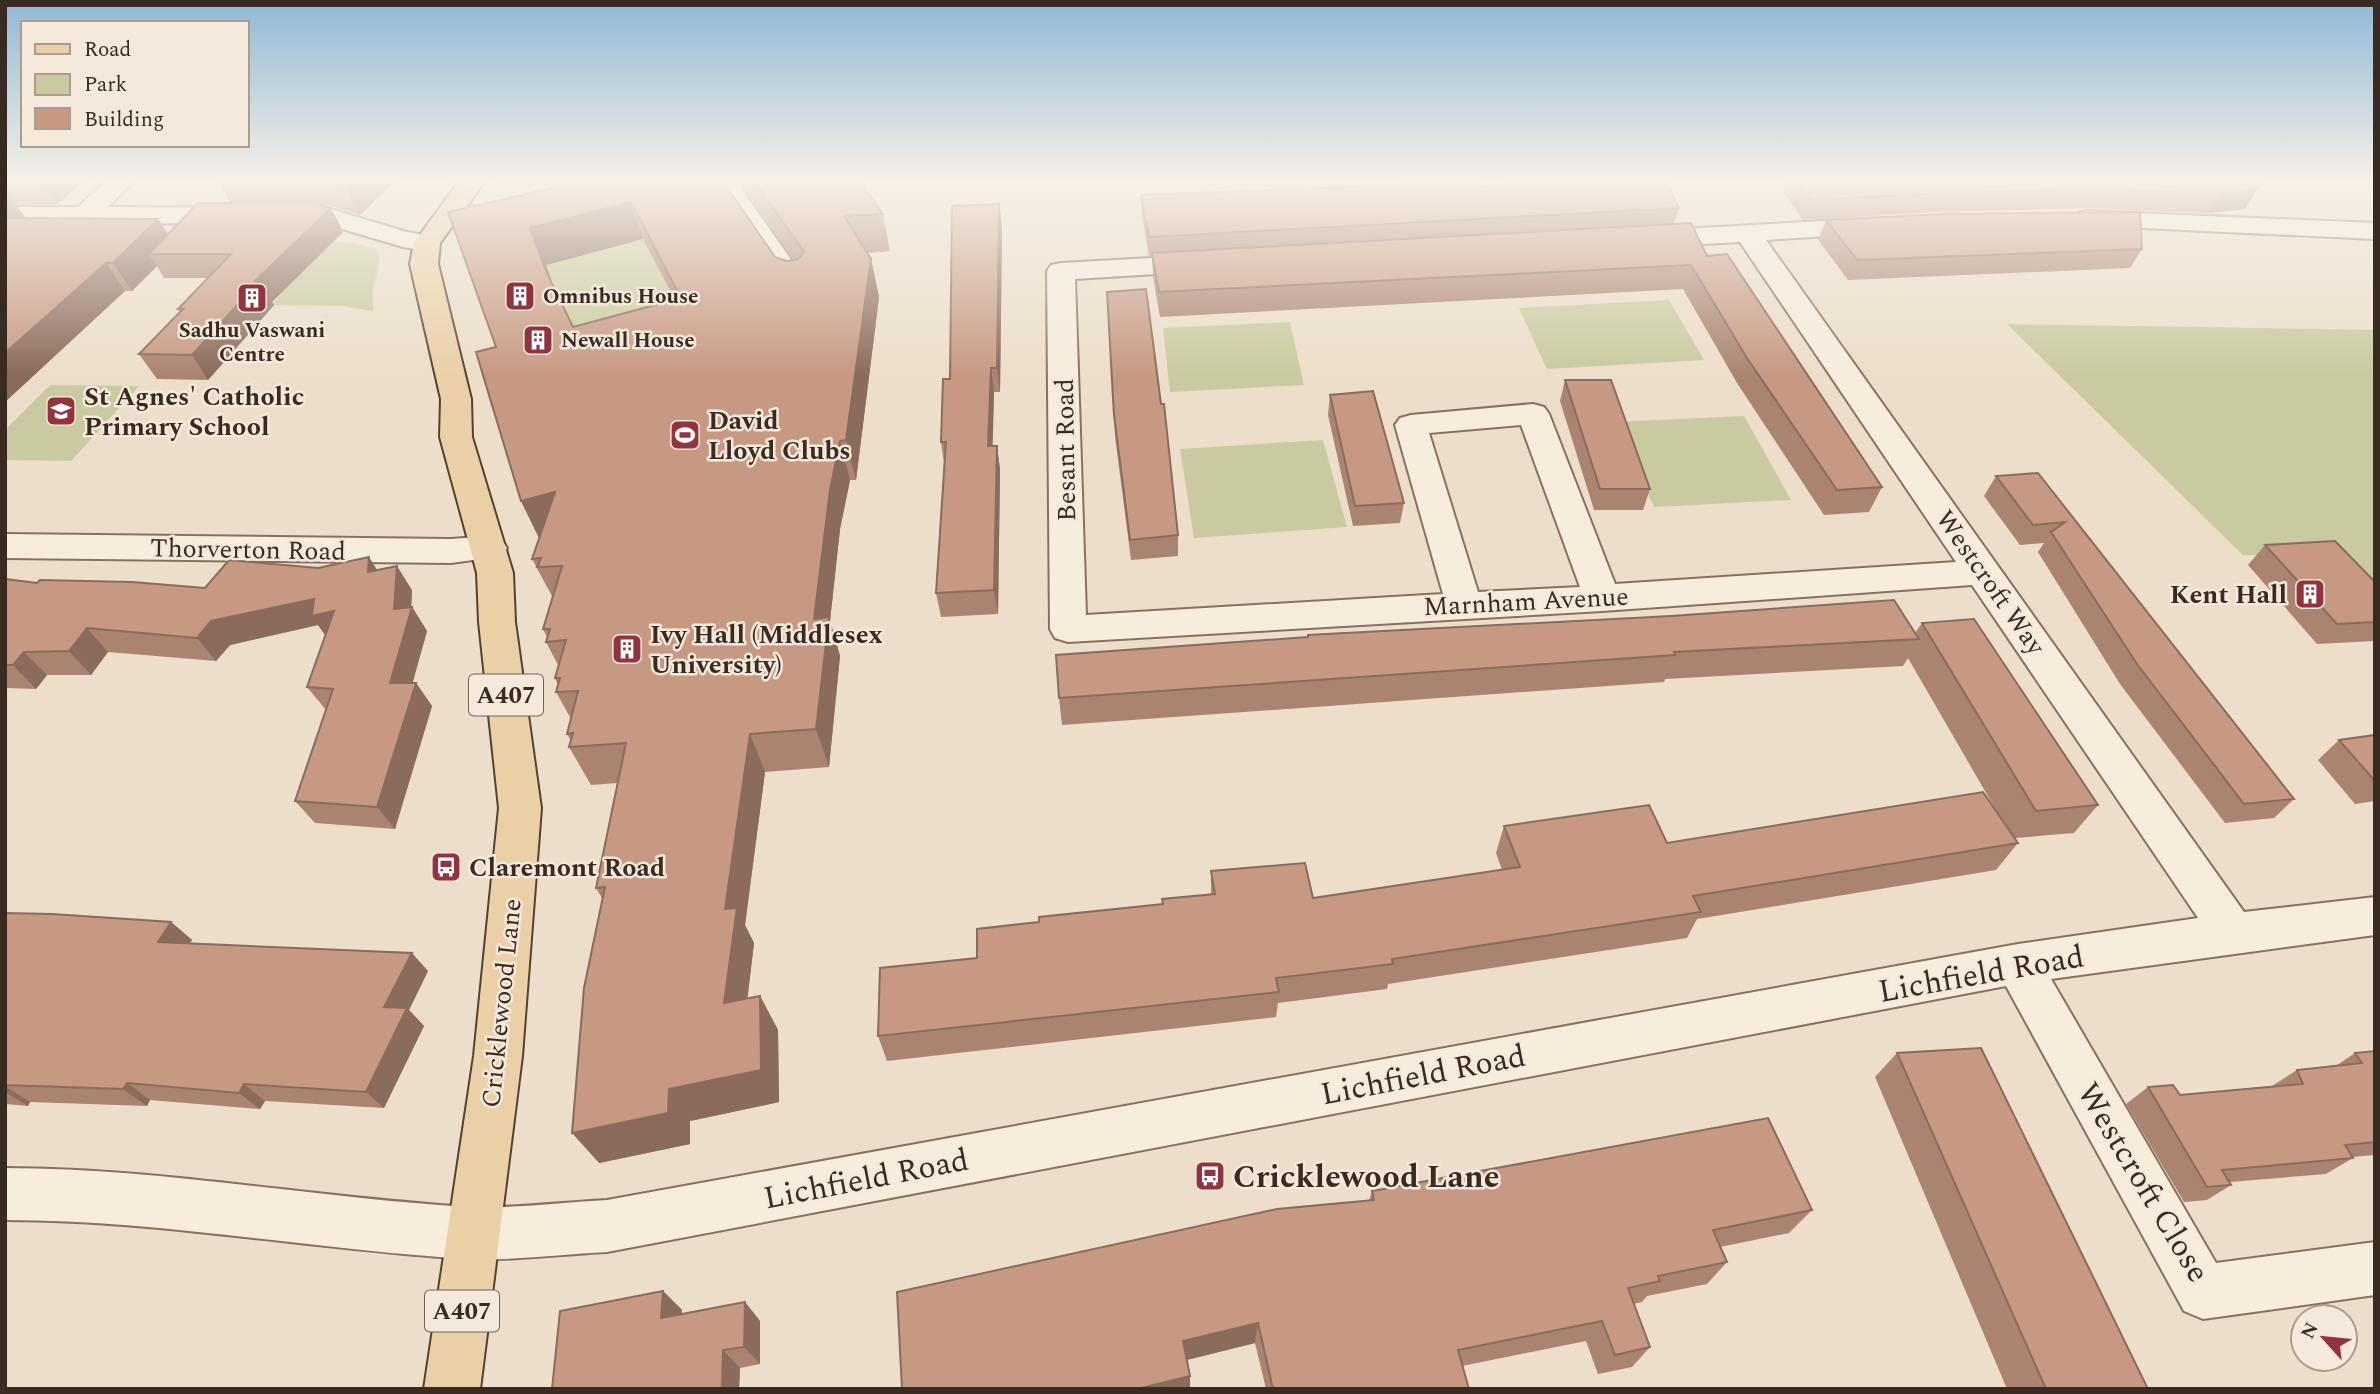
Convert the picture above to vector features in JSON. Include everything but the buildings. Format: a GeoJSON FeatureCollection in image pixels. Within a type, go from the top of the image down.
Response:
{"type":"FeatureCollection","features":[{"type":"Feature","properties":{"kind":"main road","name":"Cricklewood Lane"},"geometry":{"type":"LineString","coordinates":[[436,245],[424,264],[456,399],[456,437],[490,548],[520,808],[498,1056],[452,1389]]}},
{"type":"Feature","properties":{"kind":"street"},"geometry":{"type":"LineString","coordinates":[[768,245],[797,288]]}},
{"type":"Feature","properties":{"kind":"street","name":"Westcroft Way"},"geometry":{"type":"LineString","coordinates":[[1754,245],[2234,933]]}},
{"type":"Feature","properties":{"kind":"street","name":"Besant Road"},"geometry":{"type":"LineString","coordinates":[[1068,629],[1061,271],[1225,262]]}},
{"type":"Feature","properties":{"kind":"street"},"geometry":{"type":"LineString","coordinates":[[1464,604],[1411,425],[1533,414],[1602,598]]}},
{"type":"Feature","properties":{"kind":"street","name":"Thorverton Road"},"geometry":{"type":"LineString","coordinates":[[5,546],[451,551],[490,548]]}},
{"type":"Feature","properties":{"kind":"street","name":"Marnham Avenue"},"geometry":{"type":"LineString","coordinates":[[1068,629],[1602,598],[1983,572]]}},
{"type":"Feature","properties":{"kind":"street","name":"Lichfield Road"},"geometry":{"type":"LineString","coordinates":[[473,1233],[607,1226],[2018,964],[2375,916]]}},
{"type":"Feature","properties":{"kind":"street","name":"Westcroft Close"},"geometry":{"type":"LineString","coordinates":[[2018,964],[2203,1292],[2375,1268]]}},
{"type":"Feature","properties":{"kind":"street"},"geometry":{"type":"LineString","coordinates":[[5,1194],[69,1194],[324,1221],[473,1233]]}},
{"type":"Feature","properties":{"kind":"green space"},"geometry":{"type":"Polygon","coordinates":[[[301,245],[363,245],[375,248],[380,259],[373,290],[373,311],[341,306],[272,305],[284,290],[301,245]]]}},
{"type":"Feature","properties":{"kind":"green space"},"geometry":{"type":"Polygon","coordinates":[[[620,245],[646,245],[689,327],[583,354],[546,265],[620,245]]]}},
{"type":"Feature","properties":{"kind":"green space"},"geometry":{"type":"Polygon","coordinates":[[[1669,300],[1704,360],[1547,369],[1519,308],[1669,300]]]}},
{"type":"Feature","properties":{"kind":"green space"},"geometry":{"type":"Polygon","coordinates":[[[1290,322],[1304,385],[1170,392],[1163,328],[1290,322]]]}},
{"type":"Feature","properties":{"kind":"green space"},"geometry":{"type":"Polygon","coordinates":[[[2007,324],[2375,330],[2375,618],[2318,555],[2243,555],[2007,324]]]}},
{"type":"Feature","properties":{"kind":"green space"},"geometry":{"type":"Polygon","coordinates":[[[50,385],[139,386],[71,461],[5,460],[5,430],[50,385]]]}},
{"type":"Feature","properties":{"kind":"green space"},"geometry":{"type":"Polygon","coordinates":[[[1744,416],[1791,500],[1654,507],[1615,422],[1744,416]]]}},
{"type":"Feature","properties":{"kind":"green space"},"geometry":{"type":"Polygon","coordinates":[[[1323,440],[1347,527],[1194,538],[1180,449],[1323,440]]]}},
{"type":"Feature","properties":{"kind":"place","name":"Omnibus House"},"geometry":{"type":"Point","coordinates":[520,296]}},
{"type":"Feature","properties":{"kind":"place","name":"Sadhu Vaswani Centre"},"geometry":{"type":"Point","coordinates":[252,298]}},
{"type":"Feature","properties":{"kind":"place","name":"Newall House"},"geometry":{"type":"Point","coordinates":[538,340]}},
{"type":"Feature","properties":{"kind":"place","name":"St Agnes' Catholic Primary School"},"geometry":{"type":"Point","coordinates":[61,411]}},
{"type":"Feature","properties":{"kind":"place","name":"David Lloyd Clubs"},"geometry":{"type":"Point","coordinates":[685,435]}},
{"type":"Feature","properties":{"kind":"place","name":"Kent Hall"},"geometry":{"type":"Point","coordinates":[2310,594]}},
{"type":"Feature","properties":{"kind":"place","name":"Ivy Hall (Middlesex University)"},"geometry":{"type":"Point","coordinates":[627,649]}},
{"type":"Feature","properties":{"kind":"place","name":"Claremont Road"},"geometry":{"type":"Point","coordinates":[446,867]}},
{"type":"Feature","properties":{"kind":"place","name":"Cricklewood Lane"},"geometry":{"type":"Point","coordinates":[1210,1176]}}]}
